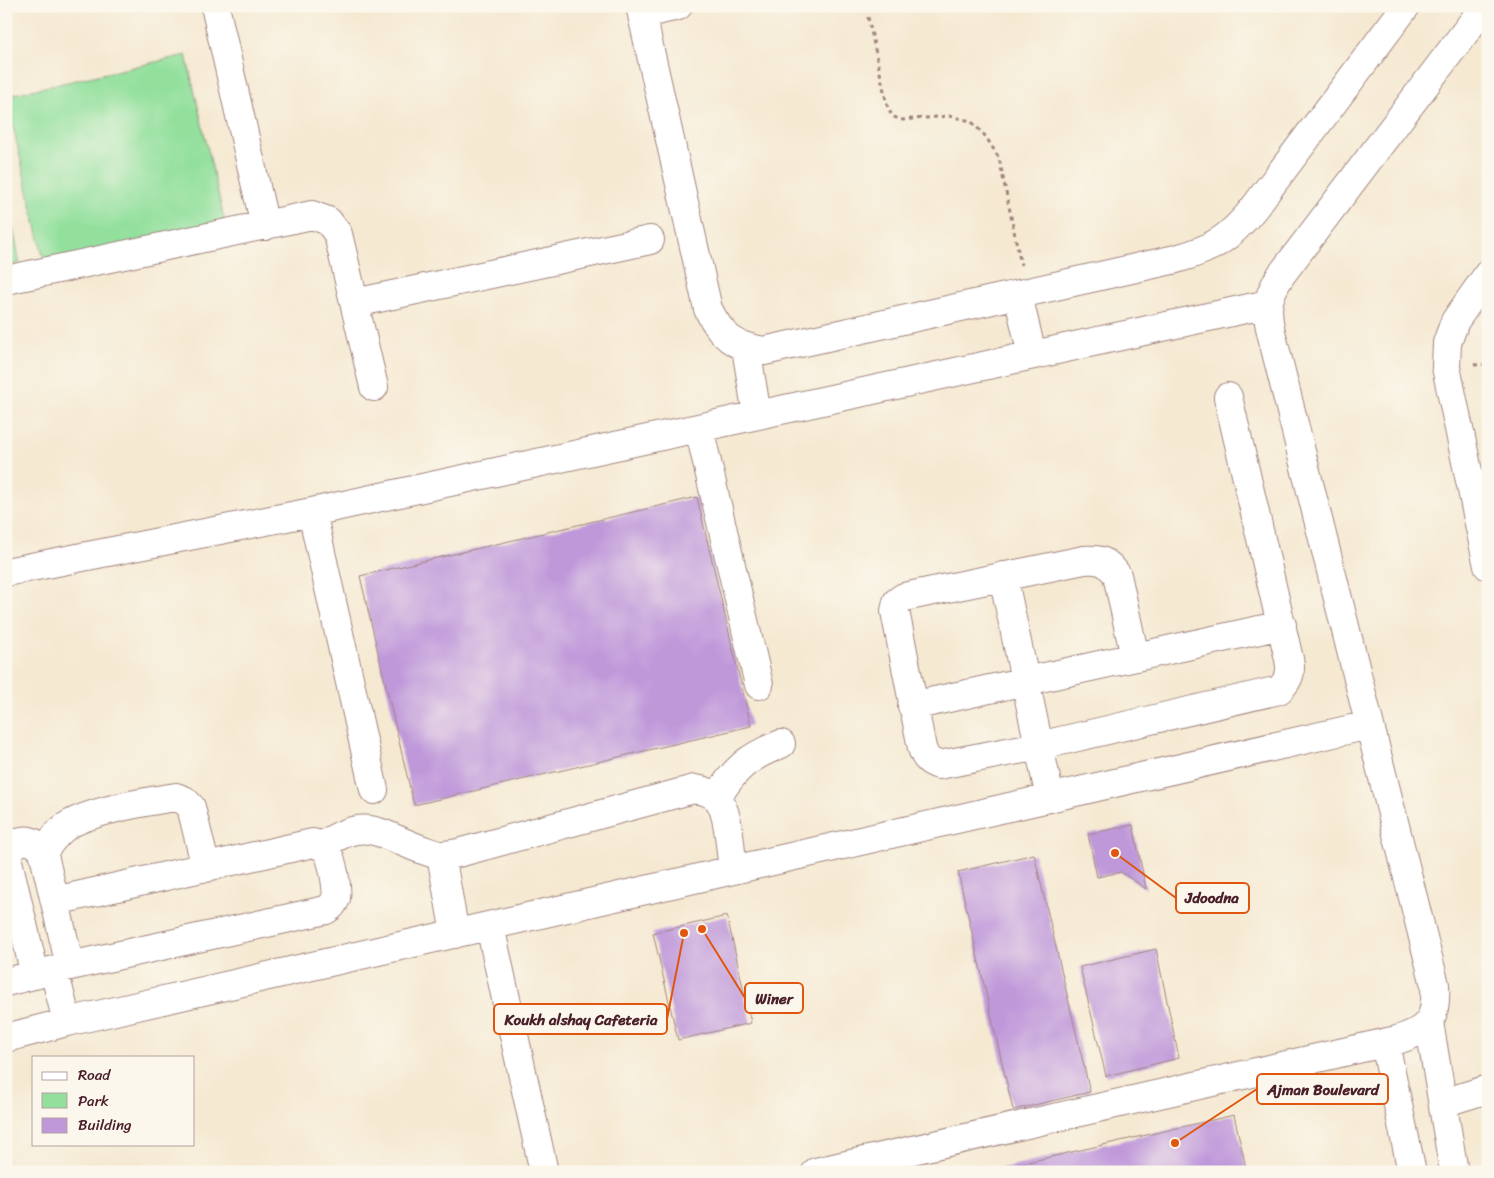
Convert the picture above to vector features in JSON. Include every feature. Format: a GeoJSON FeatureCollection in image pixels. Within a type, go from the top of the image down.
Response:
{"type":"FeatureCollection","features":[{"type":"Feature","properties":{"kind":"street"},"geometry":{"type":"LineString","coordinates":[[216,6],[265,226]]}},
{"type":"Feature","properties":{"kind":"street"},"geometry":{"type":"LineString","coordinates":[[678,6],[641,10],[708,309],[716,325],[729,340],[746,348],[764,351],[1176,259],[1199,253],[1220,242],[1239,227],[1254,208],[1406,6]]}},
{"type":"Feature","properties":{"kind":"street"},"geometry":{"type":"LineString","coordinates":[[816,1172],[1385,1043],[1415,1035],[1429,1022],[1436,1004],[1435,985],[1271,332],[1268,304],[1272,288],[1281,275],[1485,6]]}},
{"type":"Feature","properties":{"kind":"street"},"geometry":{"type":"LineString","coordinates":[[6,280],[312,215],[328,221],[338,234],[374,387]]}},
{"type":"Feature","properties":{"kind":"street"},"geometry":{"type":"LineString","coordinates":[[355,303],[650,240]]}},
{"type":"Feature","properties":{"kind":"street"},"geometry":{"type":"LineString","coordinates":[[1488,274],[1455,321],[1447,343],[1446,367],[1488,566]]}},
{"type":"Feature","properties":{"kind":"street"},"geometry":{"type":"LineString","coordinates":[[1023,294],[1032,355]]}},
{"type":"Feature","properties":{"kind":"street"},"geometry":{"type":"LineString","coordinates":[[6,572],[312,512],[1268,304]]}},
{"type":"Feature","properties":{"kind":"street"},"geometry":{"type":"LineString","coordinates":[[746,348],[757,415]]}},
{"type":"Feature","properties":{"kind":"street"},"geometry":{"type":"LineString","coordinates":[[1135,658],[1117,575],[1109,565],[1097,559],[904,596],[898,602],[895,611],[912,706],[924,757],[930,763],[939,766],[1039,746],[1279,690],[1288,682],[1291,670],[1228,397]]}},
{"type":"Feature","properties":{"kind":"street"},"geometry":{"type":"LineString","coordinates":[[699,428],[760,685]]}},
{"type":"Feature","properties":{"kind":"street"},"geometry":{"type":"LineString","coordinates":[[312,512],[374,790]]}},
{"type":"Feature","properties":{"kind":"street"},"geometry":{"type":"LineString","coordinates":[[1002,576],[1050,798]]}},
{"type":"Feature","properties":{"kind":"street"},"geometry":{"type":"LineString","coordinates":[[912,706],[1282,625]]}},
{"type":"Feature","properties":{"kind":"street"},"geometry":{"type":"LineString","coordinates":[[6,1038],[67,1022],[1369,725]]}},
{"type":"Feature","properties":{"kind":"street"},"geometry":{"type":"LineString","coordinates":[[717,798],[729,778],[744,763],[761,752],[781,744]]}},
{"type":"Feature","properties":{"kind":"street"},"geometry":{"type":"LineString","coordinates":[[322,846],[338,835],[348,831],[365,829],[381,832],[410,845],[441,855],[458,853],[694,789],[706,791],[717,798],[723,808],[733,870]]}},
{"type":"Feature","properties":{"kind":"street"},"geometry":{"type":"LineString","coordinates":[[43,851],[65,827],[79,819],[94,814],[176,797],[184,800],[191,807],[206,868]]}},
{"type":"Feature","properties":{"kind":"street"},"geometry":{"type":"LineString","coordinates":[[53,970],[13,916],[7,857],[8,846],[18,842],[28,840],[37,843],[43,851],[55,901],[53,970],[67,1022]]}},
{"type":"Feature","properties":{"kind":"street"},"geometry":{"type":"LineString","coordinates":[[6,982],[326,910],[333,905],[336,889],[328,852],[322,846],[313,843],[55,901]]}},
{"type":"Feature","properties":{"kind":"street"},"geometry":{"type":"LineString","coordinates":[[441,855],[455,934]]}},
{"type":"Feature","properties":{"kind":"street"},"geometry":{"type":"LineString","coordinates":[[490,926],[544,1172]]}},
{"type":"Feature","properties":{"kind":"street"},"geometry":{"type":"LineString","coordinates":[[1429,1022],[1454,1172]]}},
{"type":"Feature","properties":{"kind":"street"},"geometry":{"type":"LineString","coordinates":[[1385,1043],[1412,1172]]}},
{"type":"Feature","properties":{"kind":"street"},"geometry":{"type":"LineString","coordinates":[[1443,1103],[1488,1089]]}},
{"type":"Feature","properties":{"kind":"path"},"geometry":{"type":"LineString","coordinates":[[868,18],[887,105],[892,116],[902,120],[949,116],[971,121],[986,136],[999,158],[1023,294]]}},
{"type":"Feature","properties":{"kind":"green space"},"geometry":{"type":"Polygon","coordinates":[[[186,55],[228,236],[48,278],[6,96],[186,55]]]}},
{"type":"Feature","properties":{"kind":"green space"},"geometry":{"type":"Polygon","coordinates":[[[6,194],[20,263],[6,267],[6,194]]]}},
{"type":"Feature","properties":{"kind":"building"},"geometry":{"type":"Polygon","coordinates":[[[697,497],[751,726],[414,805],[360,576],[697,497]]]}},
{"type":"Feature","properties":{"kind":"building"},"geometry":{"type":"Polygon","coordinates":[[[1133,825],[1146,889],[1121,872],[1097,877],[1088,834],[1133,825]]]}},
{"type":"Feature","properties":{"kind":"building"},"geometry":{"type":"Polygon","coordinates":[[[1034,854],[1090,1092],[1013,1110],[958,872],[1034,854]]]}},
{"type":"Feature","properties":{"kind":"building"},"geometry":{"type":"Polygon","coordinates":[[[727,916],[751,1023],[678,1040],[653,933],[727,916]]]}},
{"type":"Feature","properties":{"kind":"building"},"geometry":{"type":"Polygon","coordinates":[[[1156,949],[1179,1058],[1106,1076],[1080,967],[1156,949]]]}},
{"type":"Feature","properties":{"kind":"building"},"geometry":{"type":"Polygon","coordinates":[[[1234,1115],[1247,1172],[989,1172],[989,1171],[1234,1115]]]}},
{"type":"Feature","properties":{"kind":"place","name":"Jdoodna"},"geometry":{"type":"Point","coordinates":[1115,853]}},
{"type":"Feature","properties":{"kind":"place","name":"Winer"},"geometry":{"type":"Point","coordinates":[702,929]}},
{"type":"Feature","properties":{"kind":"place","name":"Koukh alshay Cafeteria"},"geometry":{"type":"Point","coordinates":[684,933]}},
{"type":"Feature","properties":{"kind":"place","name":"Ajman Boulevard"},"geometry":{"type":"Point","coordinates":[1175,1143]}}]}
